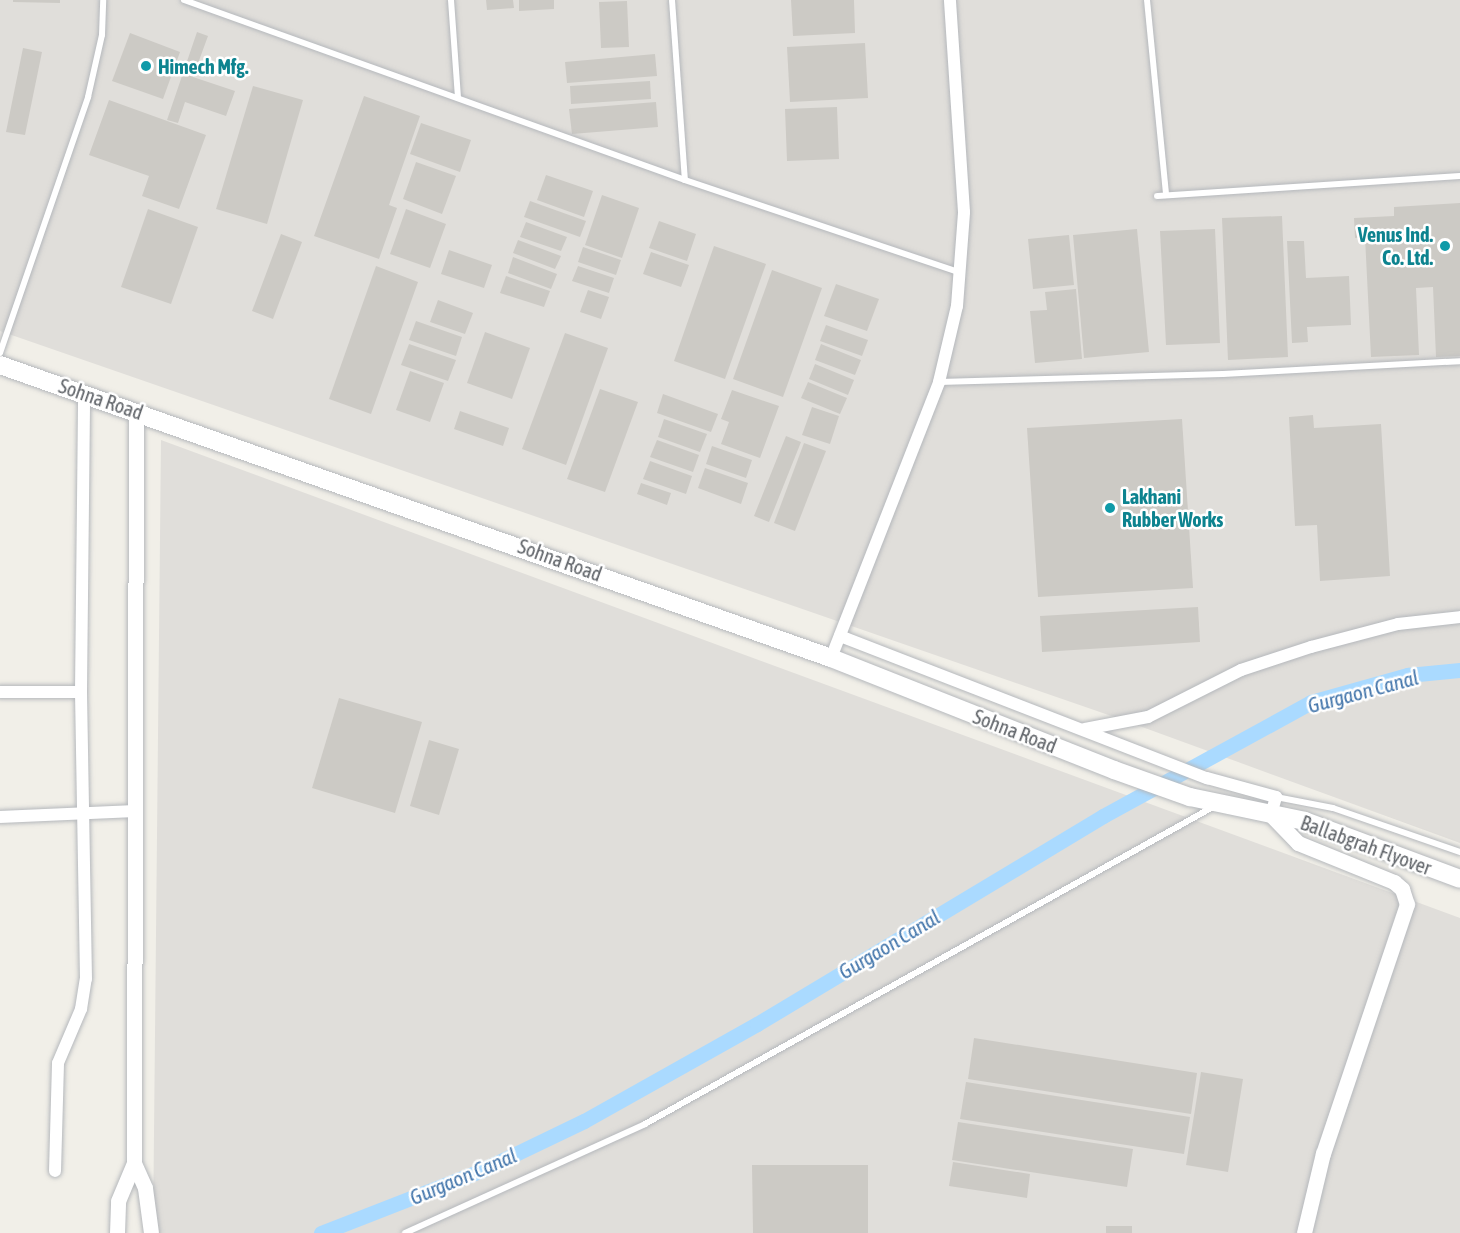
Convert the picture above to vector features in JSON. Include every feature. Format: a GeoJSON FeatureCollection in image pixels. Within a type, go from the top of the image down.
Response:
{"type":"FeatureCollection","features":[{"type":"Feature","properties":{"kind":"main road","name":"Sohna Road"},"geometry":{"type":"LineString","coordinates":[[0,365],[136,411],[831,658],[1114,770],[1190,797]]}},
{"type":"Feature","properties":{"kind":"main road","name":"Ballabgrah Flyover"},"geometry":{"type":"LineString","coordinates":[[1190,797],[1321,826],[1460,879]]}},
{"type":"Feature","properties":{"kind":"street"},"geometry":{"type":"LineString","coordinates":[[831,658],[939,382],[962,273],[964,212],[950,0]]}},
{"type":"Feature","properties":{"kind":"street"},"geometry":{"type":"LineString","coordinates":[[55,1171],[58,1063],[81,1009],[86,979],[85,814],[81,692],[84,393]]}},
{"type":"Feature","properties":{"kind":"street"},"geometry":{"type":"LineString","coordinates":[[136,411],[134,1163],[146,1194],[151,1233]]}},
{"type":"Feature","properties":{"kind":"street"},"geometry":{"type":"LineString","coordinates":[[1081,729],[1148,717],[1240,670],[1311,647],[1398,624],[1460,617]]}},
{"type":"Feature","properties":{"kind":"street"},"geometry":{"type":"LineString","coordinates":[[840,636],[1207,778],[1276,797],[1271,815],[1298,843],[1394,882],[1402,889],[1407,904],[1323,1153],[1304,1233]]}},
{"type":"Feature","properties":{"kind":"street"},"geometry":{"type":"LineString","coordinates":[[0,692],[81,692]]}},
{"type":"Feature","properties":{"kind":"street"},"geometry":{"type":"LineString","coordinates":[[0,817],[135,811]]}},
{"type":"Feature","properties":{"kind":"street"},"geometry":{"type":"LineString","coordinates":[[117,1233],[118,1202],[134,1163]]}},
{"type":"Feature","properties":{"kind":"lane"},"geometry":{"type":"LineString","coordinates":[[0,353],[88,98],[102,35],[103,0]]}},
{"type":"Feature","properties":{"kind":"lane"},"geometry":{"type":"LineString","coordinates":[[184,0],[685,180],[962,273]]}},
{"type":"Feature","properties":{"kind":"lane"},"geometry":{"type":"LineString","coordinates":[[451,0],[458,98]]}},
{"type":"Feature","properties":{"kind":"lane"},"geometry":{"type":"LineString","coordinates":[[672,0],[685,180]]}},
{"type":"Feature","properties":{"kind":"lane"},"geometry":{"type":"LineString","coordinates":[[1148,0],[1166,195]]}},
{"type":"Feature","properties":{"kind":"lane"},"geometry":{"type":"LineString","coordinates":[[1157,196],[1460,176]]}},
{"type":"Feature","properties":{"kind":"lane"},"geometry":{"type":"LineString","coordinates":[[939,382],[1223,374],[1460,361]]}},
{"type":"Feature","properties":{"kind":"lane"},"geometry":{"type":"LineString","coordinates":[[1276,797],[1333,808],[1460,852]]}},
{"type":"Feature","properties":{"kind":"lane"},"geometry":{"type":"LineString","coordinates":[[405,1233],[645,1124],[1219,804]]}},
{"type":"Feature","properties":{"kind":"shaded area"},"geometry":{"type":"Polygon","coordinates":[[[0,0],[1460,0],[1460,843],[1123,720],[0,331],[0,0]]]}},
{"type":"Feature","properties":{"kind":"shaded area"},"geometry":{"type":"Polygon","coordinates":[[[161,440],[1460,918],[1460,1233],[153,1233],[161,440]]]}},
{"type":"Feature","properties":{"kind":"building"},"geometry":{"type":"Polygon","coordinates":[[[13,0],[60,0],[60,3],[13,2],[13,0]]]}},
{"type":"Feature","properties":{"kind":"building"},"geometry":{"type":"Polygon","coordinates":[[[486,0],[513,0],[514,8],[487,10],[486,0]]]}},
{"type":"Feature","properties":{"kind":"building"},"geometry":{"type":"Polygon","coordinates":[[[519,0],[554,0],[554,9],[519,11],[519,0]]]}},
{"type":"Feature","properties":{"kind":"building"},"geometry":{"type":"Polygon","coordinates":[[[791,0],[854,0],[855,33],[793,36],[791,0]]]}},
{"type":"Feature","properties":{"kind":"building"},"geometry":{"type":"Polygon","coordinates":[[[627,1],[629,47],[601,48],[599,2],[627,1]]]}},
{"type":"Feature","properties":{"kind":"building"},"geometry":{"type":"Polygon","coordinates":[[[197,32],[208,36],[193,77],[235,91],[226,116],[185,102],[178,123],[167,120],[197,32]]]}},
{"type":"Feature","properties":{"kind":"building","name":"Himech Mfg."},"geometry":{"type":"Polygon","coordinates":[[[130,33],[180,52],[163,99],[112,81],[130,33]]]}},
{"type":"Feature","properties":{"kind":"building"},"geometry":{"type":"Polygon","coordinates":[[[865,43],[868,98],[790,102],[787,47],[865,43]]]}},
{"type":"Feature","properties":{"kind":"building"},"geometry":{"type":"Polygon","coordinates":[[[23,48],[42,52],[25,135],[6,132],[23,48]]]}},
{"type":"Feature","properties":{"kind":"building"},"geometry":{"type":"Polygon","coordinates":[[[655,54],[657,76],[567,83],[565,62],[655,54]]]}},
{"type":"Feature","properties":{"kind":"building"},"geometry":{"type":"Polygon","coordinates":[[[650,81],[651,99],[571,104],[570,86],[650,81]]]}},
{"type":"Feature","properties":{"kind":"building"},"geometry":{"type":"Polygon","coordinates":[[[253,86],[303,100],[267,224],[216,209],[253,86]]]}},
{"type":"Feature","properties":{"kind":"building"},"geometry":{"type":"Polygon","coordinates":[[[364,96],[420,116],[389,205],[397,208],[379,259],[314,236],[364,96]]]}},
{"type":"Feature","properties":{"kind":"building"},"geometry":{"type":"Polygon","coordinates":[[[109,100],[206,135],[179,209],[142,196],[149,176],[89,155],[109,100]]]}},
{"type":"Feature","properties":{"kind":"building"},"geometry":{"type":"Polygon","coordinates":[[[656,102],[658,127],[572,134],[569,109],[656,102]]]}},
{"type":"Feature","properties":{"kind":"building"},"geometry":{"type":"Polygon","coordinates":[[[837,107],[839,159],[787,161],[785,109],[837,107]]]}},
{"type":"Feature","properties":{"kind":"building"},"geometry":{"type":"Polygon","coordinates":[[[421,123],[471,140],[460,172],[410,154],[421,123]]]}},
{"type":"Feature","properties":{"kind":"building"},"geometry":{"type":"Polygon","coordinates":[[[416,162],[456,176],[442,214],[403,199],[416,162]]]}},
{"type":"Feature","properties":{"kind":"building"},"geometry":{"type":"Polygon","coordinates":[[[546,175],[593,191],[584,217],[537,200],[546,175]]]}},
{"type":"Feature","properties":{"kind":"building"},"geometry":{"type":"Polygon","coordinates":[[[602,195],[639,208],[622,258],[585,245],[602,195]]]}},
{"type":"Feature","properties":{"kind":"building"},"geometry":{"type":"Polygon","coordinates":[[[530,201],[586,221],[580,237],[524,217],[530,201]]]}},
{"type":"Feature","properties":{"kind":"building"},"geometry":{"type":"Polygon","coordinates":[[[1460,203],[1460,356],[1436,357],[1433,287],[1416,288],[1419,355],[1371,357],[1365,237],[1355,238],[1354,218],[1394,216],[1394,207],[1460,203]]]}},
{"type":"Feature","properties":{"kind":"building"},"geometry":{"type":"Polygon","coordinates":[[[148,209],[198,227],[171,304],[121,287],[148,209]]]}},
{"type":"Feature","properties":{"kind":"building"},"geometry":{"type":"Polygon","coordinates":[[[406,209],[446,224],[430,268],[390,254],[406,209]]]}},
{"type":"Feature","properties":{"kind":"building"},"geometry":{"type":"Polygon","coordinates":[[[1282,216],[1288,357],[1228,360],[1222,218],[1282,216]]]}},
{"type":"Feature","properties":{"kind":"building"},"geometry":{"type":"Polygon","coordinates":[[[659,221],[696,234],[687,261],[649,248],[659,221]]]}},
{"type":"Feature","properties":{"kind":"building"},"geometry":{"type":"Polygon","coordinates":[[[526,222],[567,237],[561,251],[520,237],[526,222]]]}},
{"type":"Feature","properties":{"kind":"building"},"geometry":{"type":"Polygon","coordinates":[[[1137,229],[1149,352],[1084,358],[1073,235],[1137,229]]]}},
{"type":"Feature","properties":{"kind":"building"},"geometry":{"type":"Polygon","coordinates":[[[1215,229],[1220,343],[1166,345],[1160,231],[1215,229]]]}},
{"type":"Feature","properties":{"kind":"building"},"geometry":{"type":"Polygon","coordinates":[[[281,234],[302,242],[273,319],[252,311],[281,234]]]}},
{"type":"Feature","properties":{"kind":"building"},"geometry":{"type":"Polygon","coordinates":[[[1069,235],[1074,285],[1033,289],[1028,239],[1069,235]]]}},
{"type":"Feature","properties":{"kind":"building"},"geometry":{"type":"Polygon","coordinates":[[[518,240],[561,256],[555,269],[513,253],[518,240]]]}},
{"type":"Feature","properties":{"kind":"building"},"geometry":{"type":"Polygon","coordinates":[[[1287,241],[1304,241],[1306,278],[1349,276],[1351,325],[1307,327],[1308,342],[1292,343],[1287,241]]]}},
{"type":"Feature","properties":{"kind":"building"},"geometry":{"type":"Polygon","coordinates":[[[714,246],[766,264],[725,379],[674,361],[714,246]]]}},
{"type":"Feature","properties":{"kind":"building"},"geometry":{"type":"Polygon","coordinates":[[[583,247],[621,260],[616,275],[578,262],[583,247]]]}},
{"type":"Feature","properties":{"kind":"building"},"geometry":{"type":"Polygon","coordinates":[[[449,250],[492,265],[484,288],[441,274],[449,250]]]}},
{"type":"Feature","properties":{"kind":"building"},"geometry":{"type":"Polygon","coordinates":[[[651,252],[689,265],[681,287],[643,274],[651,252]]]}},
{"type":"Feature","properties":{"kind":"building"},"geometry":{"type":"Polygon","coordinates":[[[513,257],[557,274],[551,289],[508,273],[513,257]]]}},
{"type":"Feature","properties":{"kind":"building"},"geometry":{"type":"Polygon","coordinates":[[[376,266],[418,282],[371,414],[329,399],[376,266]]]}},
{"type":"Feature","properties":{"kind":"building"},"geometry":{"type":"Polygon","coordinates":[[[578,266],[614,278],[609,293],[572,281],[578,266]]]}},
{"type":"Feature","properties":{"kind":"building"},"geometry":{"type":"Polygon","coordinates":[[[772,270],[822,288],[783,397],[733,379],[772,270]]]}},
{"type":"Feature","properties":{"kind":"building"},"geometry":{"type":"Polygon","coordinates":[[[506,276],[550,291],[544,307],[500,293],[506,276]]]}},
{"type":"Feature","properties":{"kind":"building"},"geometry":{"type":"Polygon","coordinates":[[[836,284],[879,299],[867,331],[824,316],[836,284]]]}},
{"type":"Feature","properties":{"kind":"building"},"geometry":{"type":"Polygon","coordinates":[[[1076,289],[1082,359],[1035,363],[1030,311],[1047,310],[1045,292],[1076,289]]]}},
{"type":"Feature","properties":{"kind":"building"},"geometry":{"type":"Polygon","coordinates":[[[588,290],[609,297],[601,319],[580,312],[588,290]]]}},
{"type":"Feature","properties":{"kind":"building"},"geometry":{"type":"Polygon","coordinates":[[[438,300],[473,313],[465,334],[430,322],[438,300]]]}},
{"type":"Feature","properties":{"kind":"building"},"geometry":{"type":"Polygon","coordinates":[[[416,321],[462,337],[456,356],[409,340],[416,321]]]}},
{"type":"Feature","properties":{"kind":"building"},"geometry":{"type":"Polygon","coordinates":[[[826,325],[868,340],[862,356],[820,341],[826,325]]]}},
{"type":"Feature","properties":{"kind":"building"},"geometry":{"type":"Polygon","coordinates":[[[485,332],[530,348],[512,399],[467,383],[485,332]]]}},
{"type":"Feature","properties":{"kind":"building"},"geometry":{"type":"Polygon","coordinates":[[[565,333],[608,348],[566,465],[522,449],[565,333]]]}},
{"type":"Feature","properties":{"kind":"building"},"geometry":{"type":"Polygon","coordinates":[[[409,344],[456,360],[448,381],[401,365],[409,344]]]}},
{"type":"Feature","properties":{"kind":"building"},"geometry":{"type":"Polygon","coordinates":[[[821,344],[861,360],[855,375],[815,360],[821,344]]]}},
{"type":"Feature","properties":{"kind":"building"},"geometry":{"type":"Polygon","coordinates":[[[815,364],[854,380],[848,395],[809,379],[815,364]]]}},
{"type":"Feature","properties":{"kind":"building"},"geometry":{"type":"Polygon","coordinates":[[[410,371],[444,383],[430,422],[396,410],[410,371]]]}},
{"type":"Feature","properties":{"kind":"building"},"geometry":{"type":"Polygon","coordinates":[[[808,382],[847,398],[840,414],[801,398],[808,382]]]}},
{"type":"Feature","properties":{"kind":"building"},"geometry":{"type":"Polygon","coordinates":[[[600,389],[638,402],[605,492],[567,479],[600,389]]]}},
{"type":"Feature","properties":{"kind":"building"},"geometry":{"type":"Polygon","coordinates":[[[732,390],[779,406],[760,458],[721,444],[729,422],[721,419],[732,390]]]}},
{"type":"Feature","properties":{"kind":"building"},"geometry":{"type":"Polygon","coordinates":[[[663,394],[718,414],[711,432],[657,413],[663,394]]]}},
{"type":"Feature","properties":{"kind":"building"},"geometry":{"type":"Polygon","coordinates":[[[812,407],[839,416],[830,444],[802,435],[812,407]]]}},
{"type":"Feature","properties":{"kind":"building"},"geometry":{"type":"Polygon","coordinates":[[[460,411],[509,428],[503,446],[454,429],[460,411]]]}},
{"type":"Feature","properties":{"kind":"building"},"geometry":{"type":"Polygon","coordinates":[[[1313,415],[1314,428],[1381,424],[1390,576],[1320,581],[1317,525],[1295,526],[1289,417],[1313,415]]]}},
{"type":"Feature","properties":{"kind":"building"},"geometry":{"type":"Polygon","coordinates":[[[664,419],[707,434],[700,452],[658,437],[664,419]]]}},
{"type":"Feature","properties":{"kind":"building","name":"Lakhani Rubber Works"},"geometry":{"type":"Polygon","coordinates":[[[1182,419],[1193,588],[1038,597],[1027,428],[1182,419]]]}},
{"type":"Feature","properties":{"kind":"building"},"geometry":{"type":"Polygon","coordinates":[[[786,436],[801,442],[769,522],[754,516],[786,436]]]}},
{"type":"Feature","properties":{"kind":"building"},"geometry":{"type":"Polygon","coordinates":[[[657,440],[699,455],[693,472],[650,457],[657,440]]]}},
{"type":"Feature","properties":{"kind":"building"},"geometry":{"type":"Polygon","coordinates":[[[804,443],[826,451],[795,531],[774,523],[804,443]]]}},
{"type":"Feature","properties":{"kind":"building"},"geometry":{"type":"Polygon","coordinates":[[[712,446],[752,460],[746,478],[706,464],[712,446]]]}},
{"type":"Feature","properties":{"kind":"building"},"geometry":{"type":"Polygon","coordinates":[[[650,461],[692,476],[686,494],[643,479],[650,461]]]}},
{"type":"Feature","properties":{"kind":"building"},"geometry":{"type":"Polygon","coordinates":[[[705,468],[748,483],[741,504],[698,488],[705,468]]]}},
{"type":"Feature","properties":{"kind":"building"},"geometry":{"type":"Polygon","coordinates":[[[641,483],[671,493],[667,505],[637,494],[641,483]]]}},
{"type":"Feature","properties":{"kind":"building"},"geometry":{"type":"Polygon","coordinates":[[[1198,607],[1200,642],[1042,652],[1040,616],[1198,607]]]}},
{"type":"Feature","properties":{"kind":"building"},"geometry":{"type":"Polygon","coordinates":[[[339,698],[422,722],[395,813],[312,788],[339,698]]]}},
{"type":"Feature","properties":{"kind":"building"},"geometry":{"type":"Polygon","coordinates":[[[429,740],[459,749],[439,815],[410,806],[429,740]]]}},
{"type":"Feature","properties":{"kind":"building"},"geometry":{"type":"Polygon","coordinates":[[[974,1038],[1197,1073],[1191,1114],[968,1079],[974,1038]]]}},
{"type":"Feature","properties":{"kind":"building"},"geometry":{"type":"Polygon","coordinates":[[[1201,1072],[1243,1079],[1228,1172],[1186,1165],[1201,1072]]]}},
{"type":"Feature","properties":{"kind":"building"},"geometry":{"type":"Polygon","coordinates":[[[966,1082],[1190,1117],[1184,1154],[960,1119],[966,1082]]]}},
{"type":"Feature","properties":{"kind":"building"},"geometry":{"type":"Polygon","coordinates":[[[958,1122],[1133,1149],[1127,1187],[952,1160],[958,1122]]]}},
{"type":"Feature","properties":{"kind":"building"},"geometry":{"type":"Polygon","coordinates":[[[953,1162],[1030,1174],[1027,1198],[949,1186],[953,1162]]]}},
{"type":"Feature","properties":{"kind":"building"},"geometry":{"type":"Polygon","coordinates":[[[752,1165],[868,1165],[868,1233],[753,1233],[752,1165]]]}},
{"type":"Feature","properties":{"kind":"building"},"geometry":{"type":"Polygon","coordinates":[[[1106,1226],[1132,1226],[1132,1233],[1106,1233],[1106,1226]]]}},
{"type":"Feature","properties":{"kind":"waterway","name":"Gurgaon Canal"},"geometry":{"type":"LineString","coordinates":[[321,1233],[480,1171],[584,1121],[757,1024],[1103,816],[1311,702],[1408,675],[1460,670]]}},
{"type":"Feature","properties":{"kind":"place","name":"Himech Mfg."},"geometry":{"type":"Point","coordinates":[146,66]}},
{"type":"Feature","properties":{"kind":"place","name":"Venus Ind. Co. Ltd."},"geometry":{"type":"Point","coordinates":[1445,246]}},
{"type":"Feature","properties":{"kind":"place","name":"Lakhani Rubber Works"},"geometry":{"type":"Point","coordinates":[1110,508]}}]}
